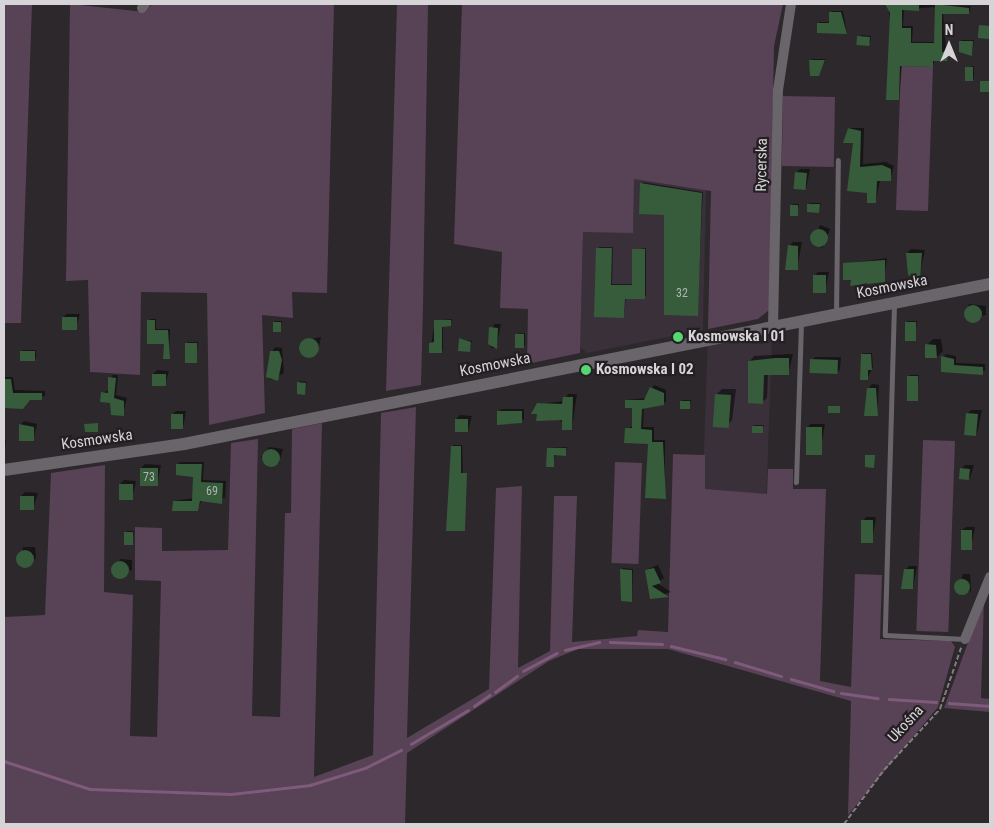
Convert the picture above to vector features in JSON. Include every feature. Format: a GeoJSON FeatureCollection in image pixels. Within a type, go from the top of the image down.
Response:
{"type":"FeatureCollection","features":[{"type":"Feature","properties":{"kind":"street","name":"Rycerska"},"geometry":{"type":"LineString","coordinates":[[772,327],[778,90],[791,4]]}},
{"type":"Feature","properties":{"kind":"street","name":"Kosmowska"},"geometry":{"type":"LineString","coordinates":[[4,470],[184,444],[990,284]]}},
{"type":"Feature","properties":{"kind":"street"},"geometry":{"type":"LineString","coordinates":[[965,639],[990,577]]}},
{"type":"Feature","properties":{"kind":"lane"},"geometry":{"type":"LineString","coordinates":[[836,314],[838,160]]}},
{"type":"Feature","properties":{"kind":"lane"},"geometry":{"type":"LineString","coordinates":[[894,303],[885,635],[965,639]]}},
{"type":"Feature","properties":{"kind":"lane"},"geometry":{"type":"LineString","coordinates":[[796,482],[800,321]]}},
{"type":"Feature","properties":{"kind":"path","name":"Ukośna"},"geometry":{"type":"LineString","coordinates":[[844,824],[884,770],[940,709],[965,639]]}},
{"type":"Feature","properties":{"kind":"shaded area"},"geometry":{"type":"Polygon","coordinates":[[[4,4],[32,4],[21,323],[4,323],[4,4]]]}},
{"type":"Feature","properties":{"kind":"shaded area"},"geometry":{"type":"Polygon","coordinates":[[[70,4],[145,12],[152,4],[334,4],[327,293],[292,292],[293,318],[262,315],[265,413],[209,425],[207,293],[141,292],[140,375],[90,372],[88,280],[66,281],[70,4]]]}},
{"type":"Feature","properties":{"kind":"shaded area"},"geometry":{"type":"Polygon","coordinates":[[[397,4],[428,4],[421,385],[386,391],[397,4]]]}},
{"type":"Feature","properties":{"kind":"shaded area"},"geometry":{"type":"Polygon","coordinates":[[[462,4],[783,4],[774,46],[769,310],[758,319],[708,329],[711,191],[634,179],[633,233],[583,232],[580,353],[527,364],[528,309],[500,308],[502,252],[454,244],[462,4]]]}},
{"type":"Feature","properties":{"kind":"shaded area"},"geometry":{"type":"Polygon","coordinates":[[[901,66],[933,67],[928,211],[896,210],[901,66]]]}},
{"type":"Feature","properties":{"kind":"shaded area"},"geometry":{"type":"Polygon","coordinates":[[[783,96],[835,97],[834,167],[782,166],[783,96]]]}},
{"type":"Feature","properties":{"kind":"shaded area"},"geometry":{"type":"Polygon","coordinates":[[[634,179],[706,189],[703,330],[587,353],[580,347],[583,232],[634,179]]]}},
{"type":"Feature","properties":{"kind":"shaded area"},"geometry":{"type":"Polygon","coordinates":[[[708,334],[772,336],[766,494],[703,492],[708,334]]]}},
{"type":"Feature","properties":{"kind":"shaded area"},"geometry":{"type":"Polygon","coordinates":[[[416,407],[407,738],[489,689],[496,488],[522,486],[518,668],[550,651],[554,496],[577,496],[572,642],[637,636],[638,630],[668,632],[673,454],[705,455],[705,489],[767,494],[768,469],[793,469],[793,489],[826,489],[820,681],[851,687],[855,574],[882,575],[880,639],[951,641],[955,647],[938,707],[848,815],[851,701],[668,649],[578,649],[549,661],[407,753],[405,824],[4,824],[4,617],[45,615],[51,473],[105,465],[104,592],[133,595],[130,736],[157,737],[161,581],[135,580],[135,527],[162,528],[162,551],[228,550],[231,443],[258,439],[252,716],[280,717],[285,513],[291,513],[292,429],[322,423],[314,777],[373,755],[381,413],[416,407]]]}},
{"type":"Feature","properties":{"kind":"shaded area"},"geometry":{"type":"Polygon","coordinates":[[[923,440],[955,441],[948,632],[916,631],[923,440]]]}},
{"type":"Feature","properties":{"kind":"shaded area"},"geometry":{"type":"Polygon","coordinates":[[[615,462],[642,463],[638,564],[611,563],[615,462]]]}},
{"type":"Feature","properties":{"kind":"shaded area"},"geometry":{"type":"Polygon","coordinates":[[[984,599],[981,698],[990,699],[990,712],[944,708],[984,599]]]}},
{"type":"Feature","properties":{"kind":"building"},"geometry":{"type":"Polygon","coordinates":[[[885,4],[919,4],[919,11],[902,10],[902,28],[911,28],[911,43],[934,43],[935,4],[969,8],[969,14],[942,14],[942,52],[948,52],[947,61],[933,61],[933,67],[900,66],[899,100],[886,100],[890,13],[885,4]]]}},
{"type":"Feature","properties":{"kind":"building"},"geometry":{"type":"Polygon","coordinates":[[[829,12],[841,12],[847,34],[817,33],[817,23],[829,23],[829,12]]]}},
{"type":"Feature","properties":{"kind":"building"},"geometry":{"type":"Polygon","coordinates":[[[979,25],[990,26],[989,39],[978,38],[979,25]]]}},
{"type":"Feature","properties":{"kind":"building"},"geometry":{"type":"Polygon","coordinates":[[[857,36],[870,37],[869,46],[856,45],[857,36]]]}},
{"type":"Feature","properties":{"kind":"building"},"geometry":{"type":"Polygon","coordinates":[[[959,41],[973,41],[972,56],[959,52],[959,41]]]}},
{"type":"Feature","properties":{"kind":"building"},"geometry":{"type":"Polygon","coordinates":[[[809,60],[825,60],[819,76],[810,76],[809,60]]]}},
{"type":"Feature","properties":{"kind":"building"},"geometry":{"type":"Polygon","coordinates":[[[965,67],[973,67],[973,81],[965,81],[965,67]]]}},
{"type":"Feature","properties":{"kind":"building"},"geometry":{"type":"Polygon","coordinates":[[[980,81],[990,81],[990,92],[980,92],[980,81]]]}},
{"type":"Feature","properties":{"kind":"building"},"geometry":{"type":"Polygon","coordinates":[[[848,128],[861,131],[860,167],[882,165],[891,169],[891,181],[877,181],[876,203],[867,203],[867,193],[847,191],[853,143],[843,143],[848,128]]]}},
{"type":"Feature","properties":{"kind":"building"},"geometry":{"type":"Polygon","coordinates":[[[795,172],[807,173],[805,190],[794,189],[795,172]]]}},
{"type":"Feature","properties":{"kind":"building"},"geometry":{"type":"Polygon","coordinates":[[[640,183],[702,193],[698,316],[664,315],[664,215],[639,214],[640,183]]]}},
{"type":"Feature","properties":{"kind":"building"},"geometry":{"type":"Polygon","coordinates":[[[807,204],[820,204],[819,213],[807,212],[807,204]]]}},
{"type":"Feature","properties":{"kind":"building"},"geometry":{"type":"Polygon","coordinates":[[[790,205],[798,205],[798,216],[790,216],[790,205]]]}},
{"type":"Feature","properties":{"kind":"building"},"geometry":{"type":"Polygon","coordinates":[[[815,229],[823,229],[828,234],[826,245],[815,247],[810,242],[810,234],[815,229]]]}},
{"type":"Feature","properties":{"kind":"building"},"geometry":{"type":"Polygon","coordinates":[[[788,245],[798,246],[798,270],[785,270],[788,245]]]}},
{"type":"Feature","properties":{"kind":"building"},"geometry":{"type":"Polygon","coordinates":[[[596,248],[612,248],[611,285],[632,285],[632,249],[645,249],[645,299],[625,299],[624,318],[594,317],[596,248]]]}},
{"type":"Feature","properties":{"kind":"building"},"geometry":{"type":"Polygon","coordinates":[[[906,253],[922,253],[920,280],[908,275],[906,253]]]}},
{"type":"Feature","properties":{"kind":"building"},"geometry":{"type":"Polygon","coordinates":[[[885,260],[885,282],[850,286],[851,280],[843,280],[843,263],[885,260]]]}},
{"type":"Feature","properties":{"kind":"building"},"geometry":{"type":"Polygon","coordinates":[[[813,275],[826,275],[826,293],[813,293],[813,275]]]}},
{"type":"Feature","properties":{"kind":"building"},"geometry":{"type":"Polygon","coordinates":[[[973,305],[979,308],[982,314],[979,320],[973,323],[967,320],[964,314],[967,308],[973,305]]]}},
{"type":"Feature","properties":{"kind":"building"},"geometry":{"type":"Polygon","coordinates":[[[62,317],[77,317],[77,330],[62,330],[62,317]]]}},
{"type":"Feature","properties":{"kind":"building"},"geometry":{"type":"Polygon","coordinates":[[[147,320],[155,320],[155,330],[168,330],[170,359],[163,359],[164,344],[147,344],[147,320]]]}},
{"type":"Feature","properties":{"kind":"building"},"geometry":{"type":"Polygon","coordinates":[[[434,320],[451,320],[451,326],[442,327],[442,353],[429,353],[429,343],[434,342],[434,320]]]}},
{"type":"Feature","properties":{"kind":"building"},"geometry":{"type":"Polygon","coordinates":[[[273,322],[281,322],[281,332],[273,332],[273,322]]]}},
{"type":"Feature","properties":{"kind":"building"},"geometry":{"type":"Polygon","coordinates":[[[905,322],[916,322],[916,341],[905,341],[905,322]]]}},
{"type":"Feature","properties":{"kind":"building"},"geometry":{"type":"Polygon","coordinates":[[[489,327],[498,328],[497,349],[488,344],[489,327]]]}},
{"type":"Feature","properties":{"kind":"building"},"geometry":{"type":"Polygon","coordinates":[[[515,334],[524,334],[524,348],[515,348],[515,334]]]}},
{"type":"Feature","properties":{"kind":"building"},"geometry":{"type":"Polygon","coordinates":[[[309,338],[316,341],[319,348],[316,355],[309,358],[302,355],[299,348],[302,341],[309,338]]]}},
{"type":"Feature","properties":{"kind":"building"},"geometry":{"type":"Polygon","coordinates":[[[459,338],[471,342],[470,352],[458,351],[459,338]]]}},
{"type":"Feature","properties":{"kind":"building"},"geometry":{"type":"Polygon","coordinates":[[[185,343],[197,343],[197,363],[185,363],[185,343]]]}},
{"type":"Feature","properties":{"kind":"building"},"geometry":{"type":"Polygon","coordinates":[[[925,344],[936,345],[937,358],[925,358],[925,344]]]}},
{"type":"Feature","properties":{"kind":"building"},"geometry":{"type":"Polygon","coordinates":[[[20,351],[35,351],[35,361],[20,361],[20,351]]]}},
{"type":"Feature","properties":{"kind":"building"},"geometry":{"type":"Polygon","coordinates":[[[270,351],[279,351],[282,360],[278,381],[266,377],[270,351]]]}},
{"type":"Feature","properties":{"kind":"building"},"geometry":{"type":"Polygon","coordinates":[[[861,354],[871,354],[872,370],[868,370],[868,380],[860,380],[861,354]]]}},
{"type":"Feature","properties":{"kind":"building"},"geometry":{"type":"Polygon","coordinates":[[[941,356],[954,359],[954,365],[983,367],[983,375],[941,372],[941,356]]]}},
{"type":"Feature","properties":{"kind":"building"},"geometry":{"type":"Polygon","coordinates":[[[789,358],[789,375],[764,375],[763,404],[748,403],[748,361],[789,358]]]}},
{"type":"Feature","properties":{"kind":"building"},"geometry":{"type":"Polygon","coordinates":[[[810,359],[838,360],[837,374],[810,373],[810,359]]]}},
{"type":"Feature","properties":{"kind":"building"},"geometry":{"type":"Polygon","coordinates":[[[152,374],[166,374],[166,386],[152,386],[152,374]]]}},
{"type":"Feature","properties":{"kind":"building"},"geometry":{"type":"Polygon","coordinates":[[[907,376],[918,376],[918,401],[907,401],[907,376]]]}},
{"type":"Feature","properties":{"kind":"building"},"geometry":{"type":"Polygon","coordinates":[[[108,377],[116,378],[114,398],[124,401],[124,416],[111,415],[110,403],[100,402],[101,392],[108,393],[108,377]]]}},
{"type":"Feature","properties":{"kind":"building"},"geometry":{"type":"Polygon","coordinates":[[[4,379],[11,379],[13,393],[42,393],[42,400],[30,400],[23,409],[4,408],[4,379]]]}},
{"type":"Feature","properties":{"kind":"building"},"geometry":{"type":"Polygon","coordinates":[[[297,382],[306,383],[305,395],[297,394],[297,382]]]}},
{"type":"Feature","properties":{"kind":"building"},"geometry":{"type":"Polygon","coordinates":[[[650,387],[664,393],[664,405],[642,409],[641,429],[652,430],[652,442],[663,442],[666,499],[645,498],[648,444],[624,443],[625,428],[632,428],[632,408],[625,408],[625,400],[644,400],[650,387]]]}},
{"type":"Feature","properties":{"kind":"building"},"geometry":{"type":"Polygon","coordinates":[[[867,388],[876,388],[878,416],[864,416],[867,388]]]}},
{"type":"Feature","properties":{"kind":"building"},"geometry":{"type":"Polygon","coordinates":[[[715,394],[731,395],[729,428],[713,427],[715,394]]]}},
{"type":"Feature","properties":{"kind":"building"},"geometry":{"type":"Polygon","coordinates":[[[563,397],[573,397],[572,430],[562,430],[562,420],[536,421],[537,414],[531,414],[537,403],[562,404],[563,397]]]}},
{"type":"Feature","properties":{"kind":"building"},"geometry":{"type":"Polygon","coordinates":[[[680,401],[690,401],[690,409],[680,409],[680,401]]]}},
{"type":"Feature","properties":{"kind":"building"},"geometry":{"type":"Polygon","coordinates":[[[828,406],[840,406],[840,413],[828,413],[828,406]]]}},
{"type":"Feature","properties":{"kind":"building"},"geometry":{"type":"Polygon","coordinates":[[[497,411],[522,411],[522,423],[497,425],[497,411]]]}},
{"type":"Feature","properties":{"kind":"building"},"geometry":{"type":"Polygon","coordinates":[[[966,413],[978,414],[976,436],[964,435],[966,413]]]}},
{"type":"Feature","properties":{"kind":"building"},"geometry":{"type":"Polygon","coordinates":[[[171,414],[183,414],[183,429],[171,429],[171,414]]]}},
{"type":"Feature","properties":{"kind":"building"},"geometry":{"type":"Polygon","coordinates":[[[455,419],[468,419],[468,432],[455,432],[455,419]]]}},
{"type":"Feature","properties":{"kind":"building"},"geometry":{"type":"Polygon","coordinates":[[[98,423],[98,432],[85,432],[84,424],[98,423]]]}},
{"type":"Feature","properties":{"kind":"building"},"geometry":{"type":"Polygon","coordinates":[[[19,424],[34,427],[34,441],[19,441],[19,424]]]}},
{"type":"Feature","properties":{"kind":"building"},"geometry":{"type":"Polygon","coordinates":[[[752,426],[763,426],[763,433],[752,433],[752,426]]]}},
{"type":"Feature","properties":{"kind":"building"},"geometry":{"type":"Polygon","coordinates":[[[806,427],[822,427],[822,455],[806,455],[806,427]]]}},
{"type":"Feature","properties":{"kind":"building"},"geometry":{"type":"Polygon","coordinates":[[[451,446],[461,446],[461,473],[467,473],[465,531],[446,531],[451,446]]]}},
{"type":"Feature","properties":{"kind":"building"},"geometry":{"type":"Polygon","coordinates":[[[547,448],[566,448],[566,456],[554,455],[554,467],[546,467],[547,448]]]}},
{"type":"Feature","properties":{"kind":"building"},"geometry":{"type":"Polygon","coordinates":[[[271,449],[277,452],[280,458],[277,464],[271,467],[265,464],[262,458],[265,452],[271,449]]]}},
{"type":"Feature","properties":{"kind":"building"},"geometry":{"type":"Polygon","coordinates":[[[865,455],[875,455],[874,468],[865,467],[865,455]]]}},
{"type":"Feature","properties":{"kind":"building"},"geometry":{"type":"Polygon","coordinates":[[[176,464],[202,464],[201,482],[223,483],[222,504],[200,501],[198,511],[172,511],[173,501],[192,501],[193,477],[176,475],[176,464]]]}},
{"type":"Feature","properties":{"kind":"building"},"geometry":{"type":"Polygon","coordinates":[[[140,468],[158,468],[158,486],[140,486],[140,468]]]}},
{"type":"Feature","properties":{"kind":"building"},"geometry":{"type":"Polygon","coordinates":[[[960,468],[970,469],[969,480],[959,479],[960,468]]]}},
{"type":"Feature","properties":{"kind":"building"},"geometry":{"type":"Polygon","coordinates":[[[119,484],[133,484],[133,500],[119,500],[119,484]]]}},
{"type":"Feature","properties":{"kind":"building"},"geometry":{"type":"Polygon","coordinates":[[[20,496],[34,496],[34,510],[20,510],[20,496]]]}},
{"type":"Feature","properties":{"kind":"building"},"geometry":{"type":"Polygon","coordinates":[[[861,520],[873,520],[873,543],[861,543],[861,520]]]}},
{"type":"Feature","properties":{"kind":"building"},"geometry":{"type":"Polygon","coordinates":[[[961,530],[972,530],[972,550],[961,550],[961,530]]]}},
{"type":"Feature","properties":{"kind":"building"},"geometry":{"type":"Polygon","coordinates":[[[124,532],[133,532],[133,545],[124,545],[124,532]]]}},
{"type":"Feature","properties":{"kind":"building"},"geometry":{"type":"Polygon","coordinates":[[[25,550],[31,553],[34,559],[31,565],[25,568],[19,565],[16,559],[19,553],[25,550]]]}},
{"type":"Feature","properties":{"kind":"building"},"geometry":{"type":"Polygon","coordinates":[[[120,561],[126,564],[129,570],[126,576],[120,579],[114,576],[111,570],[114,564],[120,561]]]}},
{"type":"Feature","properties":{"kind":"building"},"geometry":{"type":"Polygon","coordinates":[[[654,568],[661,583],[652,586],[669,597],[650,599],[645,570],[654,568]]]}},
{"type":"Feature","properties":{"kind":"building"},"geometry":{"type":"Polygon","coordinates":[[[620,569],[632,570],[632,602],[621,601],[620,569]]]}},
{"type":"Feature","properties":{"kind":"building"},"geometry":{"type":"Polygon","coordinates":[[[904,569],[914,569],[913,589],[901,589],[904,569]]]}},
{"type":"Feature","properties":{"kind":"building"},"geometry":{"type":"Polygon","coordinates":[[[962,579],[970,587],[962,595],[954,587],[962,579]]]}},
{"type":"Feature","properties":{"kind":"waterway"},"geometry":{"type":"LineString","coordinates":[[565,650],[599,642]]}},
{"type":"Feature","properties":{"kind":"waterway"},"geometry":{"type":"LineString","coordinates":[[610,642],[662,644]]}},
{"type":"Feature","properties":{"kind":"waterway"},"geometry":{"type":"LineString","coordinates":[[671,646],[725,659]]}},
{"type":"Feature","properties":{"kind":"waterway"},"geometry":{"type":"LineString","coordinates":[[523,671],[557,653]]}},
{"type":"Feature","properties":{"kind":"waterway"},"geometry":{"type":"LineString","coordinates":[[735,662],[781,676]]}},
{"type":"Feature","properties":{"kind":"waterway"},"geometry":{"type":"LineString","coordinates":[[495,692],[517,676]]}},
{"type":"Feature","properties":{"kind":"waterway"},"geometry":{"type":"LineString","coordinates":[[791,679],[833,691]]}},
{"type":"Feature","properties":{"kind":"waterway"},"geometry":{"type":"LineString","coordinates":[[841,693],[878,698]]}},
{"type":"Feature","properties":{"kind":"waterway"},"geometry":{"type":"LineString","coordinates":[[474,706],[490,695]]}},
{"type":"Feature","properties":{"kind":"waterway"},"geometry":{"type":"LineString","coordinates":[[889,699],[936,702]]}},
{"type":"Feature","properties":{"kind":"waterway"},"geometry":{"type":"LineString","coordinates":[[949,703],[990,706]]}},
{"type":"Feature","properties":{"kind":"waterway"},"geometry":{"type":"LineString","coordinates":[[411,744],[468,710]]}},
{"type":"Feature","properties":{"kind":"waterway"},"geometry":{"type":"LineString","coordinates":[[4,761],[90,789],[231,794],[310,785],[365,768],[401,750]]}},
{"type":"Feature","properties":{"kind":"place","name":"Kosmowska I 01"},"geometry":{"type":"Point","coordinates":[678,337]}},
{"type":"Feature","properties":{"kind":"place","name":"Kosmowska I 02"},"geometry":{"type":"Point","coordinates":[586,370]}}]}
